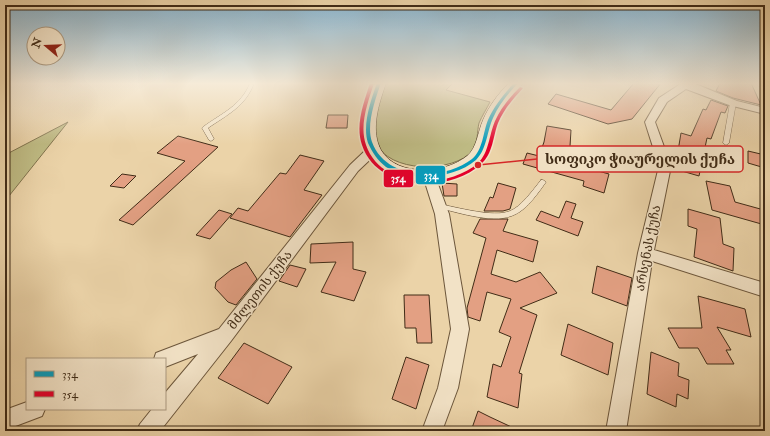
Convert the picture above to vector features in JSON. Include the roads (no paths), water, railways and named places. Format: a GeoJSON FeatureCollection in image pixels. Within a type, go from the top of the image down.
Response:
{"type":"FeatureCollection","features":[{"type":"Feature","properties":{"kind":"main road"},"geometry":{"type":"LineString","coordinates":[[372,103],[368,130],[370,143],[375,156],[390,167],[411,174],[429,176],[452,172],[474,159],[482,145],[490,120],[499,103]]}},
{"type":"Feature","properties":{"kind":"street","name":"არსენას ქუჩა"},"geometry":{"type":"LineString","coordinates":[[616,431],[646,253],[665,166],[650,122],[661,103]]}},
{"type":"Feature","properties":{"kind":"street"},"geometry":{"type":"LineString","coordinates":[[734,103],[765,111]]}},
{"type":"Feature","properties":{"kind":"street","name":"მძლეთის ქუჩა"},"geometry":{"type":"LineString","coordinates":[[166,408],[225,335],[354,168],[373,150]]}},
{"type":"Feature","properties":{"kind":"street"},"geometry":{"type":"LineString","coordinates":[[429,176],[439,206],[460,329],[448,388],[432,431]]}},
{"type":"Feature","properties":{"kind":"street"},"geometry":{"type":"LineString","coordinates":[[646,253],[765,290]]}},
{"type":"Feature","properties":{"kind":"street"},"geometry":{"type":"LineString","coordinates":[[166,358],[225,335]]}},
{"type":"Feature","properties":{"kind":"street"},"geometry":{"type":"LineString","coordinates":[[5,420],[32,410]]}},
{"type":"Feature","properties":{"kind":"street","name":"მძლეთის ქუჩა"},"geometry":{"type":"LineString","coordinates":[[147,431],[164,410]]}},
{"type":"Feature","properties":{"kind":"lane"},"geometry":{"type":"LineString","coordinates":[[211,139],[205,128],[219,117],[238,107],[241,103]]}},
{"type":"Feature","properties":{"kind":"lane"},"geometry":{"type":"LineString","coordinates":[[726,143],[733,103]]}},
{"type":"Feature","properties":{"kind":"lane"},"geometry":{"type":"LineString","coordinates":[[439,206],[493,216],[507,216],[514,213],[543,182]]}},
{"type":"Feature","properties":{"kind":"place","name":"სოფიკო ჭიაურელის ქუჩა"},"geometry":{"type":"Point","coordinates":[478,165]}}]}
